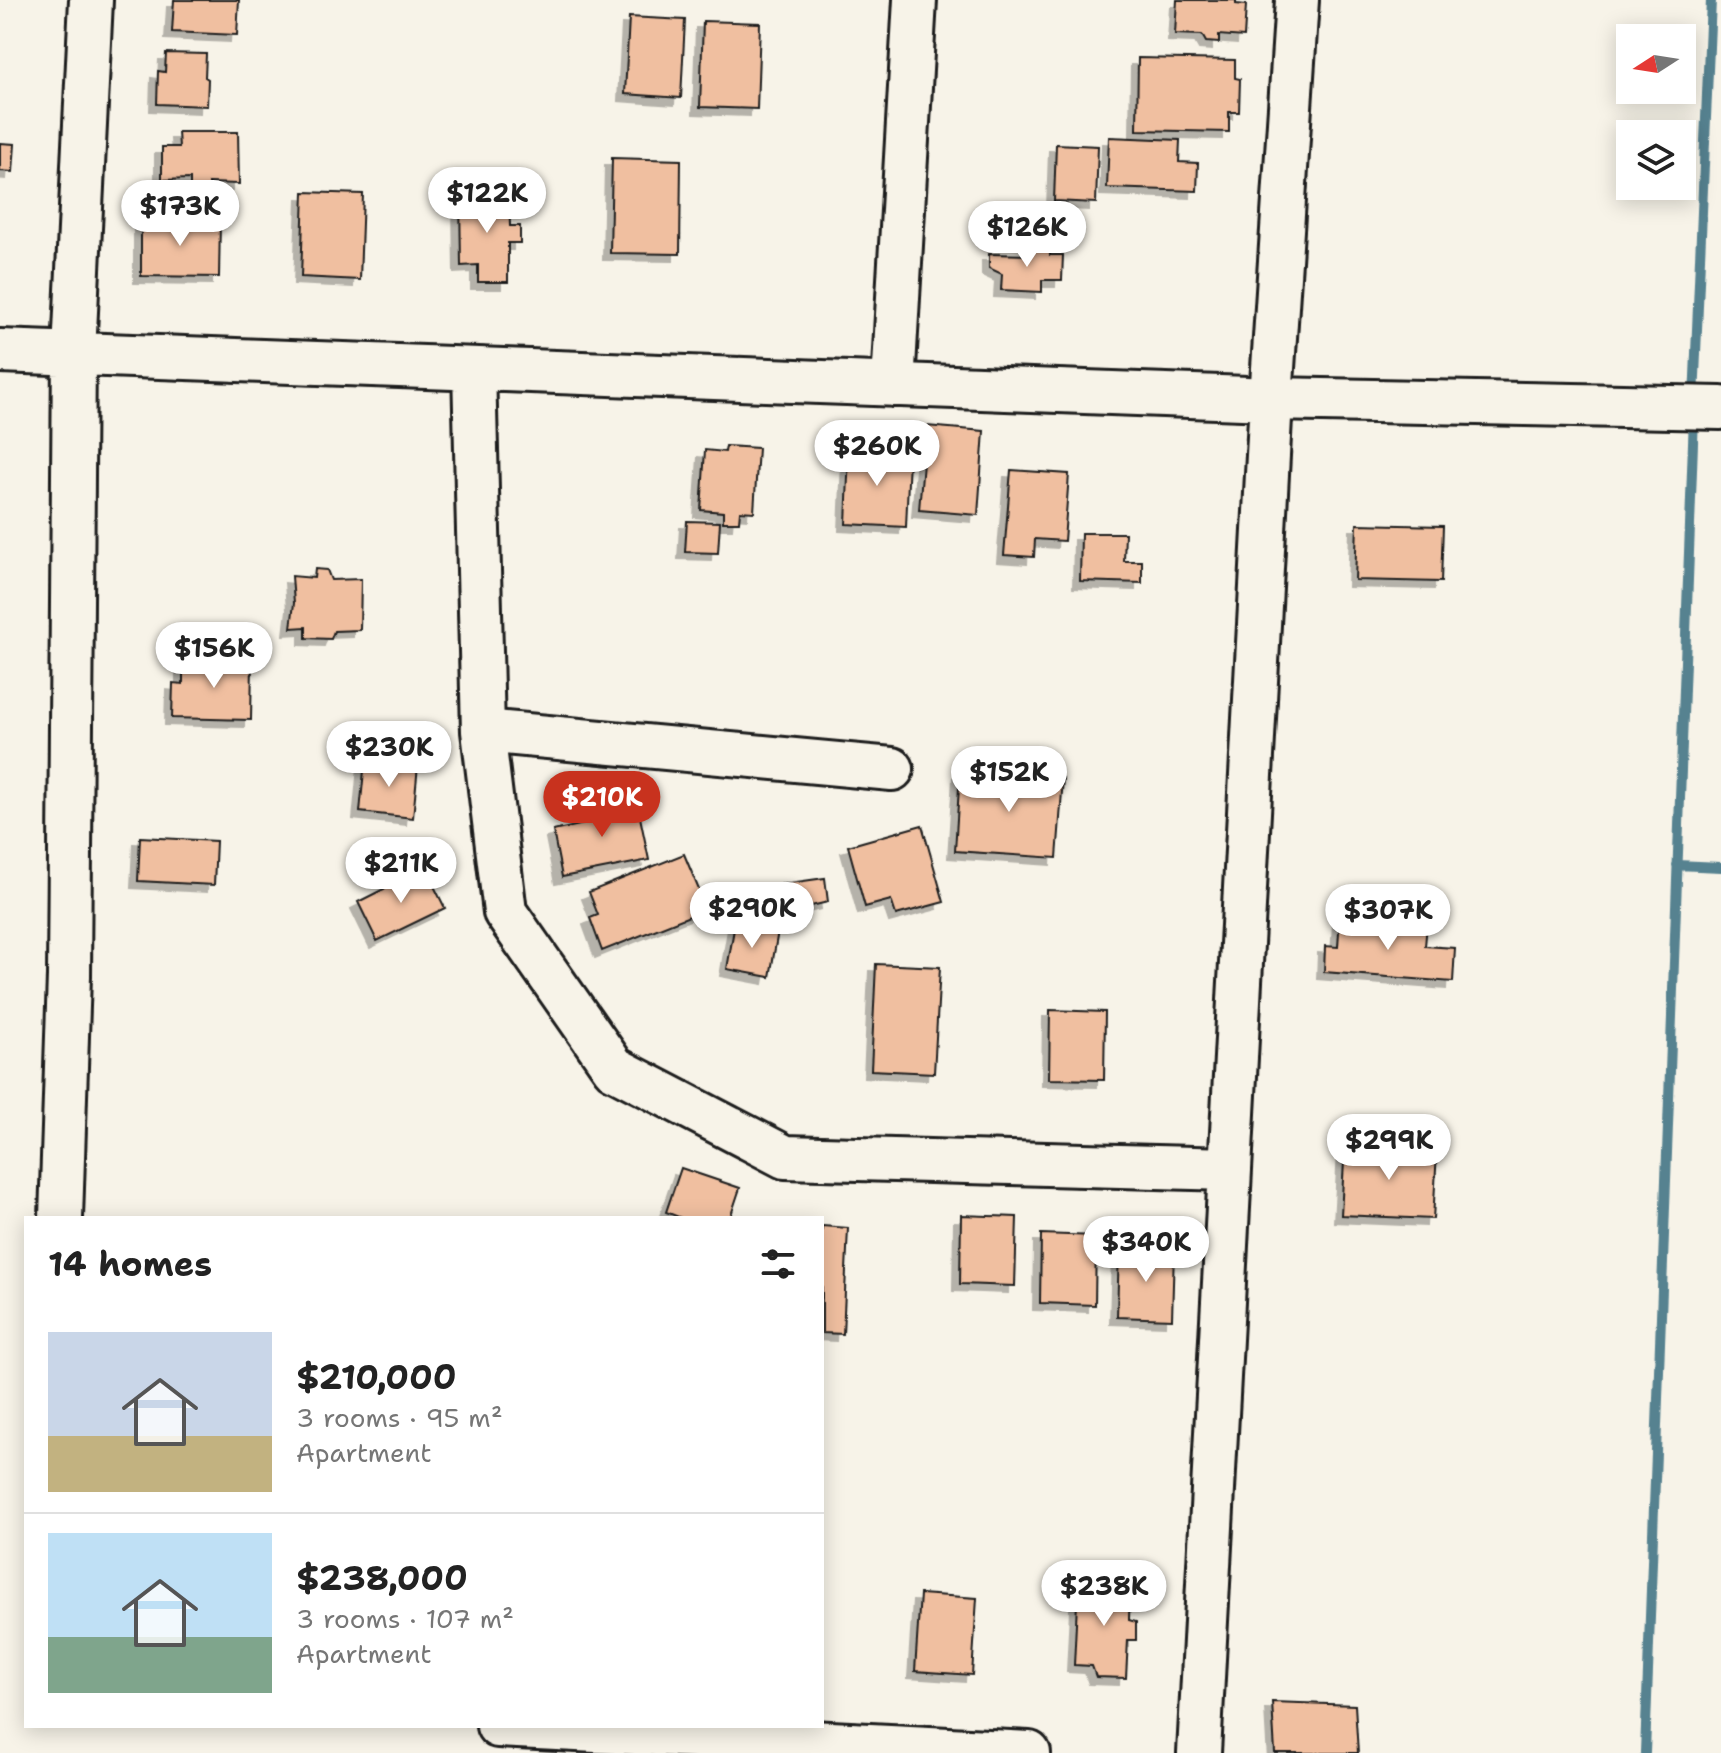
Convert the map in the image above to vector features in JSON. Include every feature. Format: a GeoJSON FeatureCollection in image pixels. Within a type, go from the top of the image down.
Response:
{"type":"FeatureCollection","features":[{"type":"Feature","properties":{"kind":"street"},"geometry":{"type":"LineString","coordinates":[[61,1216],[69,976],[74,353],[91,0]]}},
{"type":"Feature","properties":{"kind":"street"},"geometry":{"type":"LineString","coordinates":[[893,385],[915,0]]}},
{"type":"Feature","properties":{"kind":"street"},"geometry":{"type":"LineString","coordinates":[[1199,1753],[1271,399],[1297,0]]}},
{"type":"Feature","properties":{"kind":"street"},"geometry":{"type":"LineString","coordinates":[[0,351],[1271,399],[1721,408]]}},
{"type":"Feature","properties":{"kind":"street"},"geometry":{"type":"LineString","coordinates":[[474,369],[483,731],[505,912],[614,1068],[785,1157],[1230,1169]]}},
{"type":"Feature","properties":{"kind":"street"},"geometry":{"type":"LineString","coordinates":[[483,731],[892,769]]}},
{"type":"Feature","properties":{"kind":"street"},"geometry":{"type":"LineString","coordinates":[[537,1728],[1029,1753]]}},
{"type":"Feature","properties":{"kind":"building"},"geometry":{"type":"Polygon","coordinates":[[[174,0],[239,0],[237,35],[172,32],[174,0]]]}},
{"type":"Feature","properties":{"kind":"building"},"geometry":{"type":"Polygon","coordinates":[[[1177,0],[1236,0],[1236,4],[1246,5],[1244,37],[1219,35],[1219,43],[1206,42],[1202,35],[1175,34],[1177,0]]]}},
{"type":"Feature","properties":{"kind":"building"},"geometry":{"type":"Polygon","coordinates":[[[629,17],[685,20],[681,98],[625,94],[629,17]]]}},
{"type":"Feature","properties":{"kind":"building"},"geometry":{"type":"Polygon","coordinates":[[[703,21],[760,23],[757,109],[700,107],[703,21]]]}},
{"type":"Feature","properties":{"kind":"building"},"geometry":{"type":"Polygon","coordinates":[[[166,53],[206,54],[207,106],[157,104],[158,71],[165,72],[166,53]]]}},
{"type":"Feature","properties":{"kind":"building"},"geometry":{"type":"Polygon","coordinates":[[[1138,58],[1235,60],[1235,78],[1240,79],[1239,112],[1229,112],[1229,132],[1137,130],[1138,58]]]}},
{"type":"Feature","properties":{"kind":"building"},"geometry":{"type":"Polygon","coordinates":[[[178,132],[238,132],[239,184],[209,183],[210,194],[190,193],[190,179],[162,180],[162,147],[179,147],[178,132]]]}},
{"type":"Feature","properties":{"kind":"building"},"geometry":{"type":"Polygon","coordinates":[[[1109,137],[1180,140],[1179,162],[1198,163],[1197,191],[1107,188],[1109,137]]]}},
{"type":"Feature","properties":{"kind":"building"},"geometry":{"type":"Polygon","coordinates":[[[0,143],[15,144],[13,172],[0,171],[0,143]]]}},
{"type":"Feature","properties":{"kind":"building"},"geometry":{"type":"Polygon","coordinates":[[[1056,144],[1098,146],[1096,203],[1054,201],[1056,144]]]}},
{"type":"Feature","properties":{"kind":"building"},"geometry":{"type":"Polygon","coordinates":[[[612,158],[681,160],[680,254],[610,253],[612,158]]]}},
{"type":"Feature","properties":{"kind":"building"},"geometry":{"type":"Polygon","coordinates":[[[304,192],[363,194],[360,280],[301,277],[304,192]]]}},
{"type":"Feature","properties":{"kind":"building"},"geometry":{"type":"Polygon","coordinates":[[[509,194],[510,226],[520,226],[520,243],[508,243],[508,282],[478,282],[478,265],[461,266],[460,195],[509,194]]]}},
{"type":"Feature","properties":{"kind":"building"},"geometry":{"type":"Polygon","coordinates":[[[141,219],[220,220],[219,277],[141,276],[141,219]]]}},
{"type":"Feature","properties":{"kind":"building"},"geometry":{"type":"Polygon","coordinates":[[[1030,247],[1050,247],[1050,255],[1063,255],[1062,280],[1042,280],[1042,292],[1001,290],[1002,274],[989,268],[989,254],[1030,255],[1030,247]]]}},
{"type":"Feature","properties":{"kind":"building"},"geometry":{"type":"Polygon","coordinates":[[[926,426],[984,431],[978,515],[919,510],[926,426]]]}},
{"type":"Feature","properties":{"kind":"building"},"geometry":{"type":"Polygon","coordinates":[[[866,444],[895,446],[894,457],[909,458],[906,527],[846,524],[849,452],[865,453],[866,444]]]}},
{"type":"Feature","properties":{"kind":"building"},"geometry":{"type":"Polygon","coordinates":[[[726,446],[758,448],[754,512],[740,511],[739,522],[723,522],[723,512],[701,510],[705,450],[725,452],[726,446]]]}},
{"type":"Feature","properties":{"kind":"building"},"geometry":{"type":"Polygon","coordinates":[[[1011,470],[1069,474],[1064,541],[1035,539],[1034,557],[1004,555],[1011,470]]]}},
{"type":"Feature","properties":{"kind":"building"},"geometry":{"type":"Polygon","coordinates":[[[687,521],[720,522],[718,553],[685,552],[687,521]]]}},
{"type":"Feature","properties":{"kind":"building"},"geometry":{"type":"Polygon","coordinates":[[[1357,524],[1443,526],[1441,582],[1355,580],[1357,524]]]}},
{"type":"Feature","properties":{"kind":"building"},"geometry":{"type":"Polygon","coordinates":[[[1081,533],[1125,533],[1124,561],[1142,561],[1142,583],[1080,581],[1081,533]]]}},
{"type":"Feature","properties":{"kind":"building"},"geometry":{"type":"Polygon","coordinates":[[[315,569],[327,570],[331,580],[361,579],[360,630],[334,631],[331,639],[306,638],[306,627],[291,628],[294,603],[292,576],[314,578],[315,569]]]}},
{"type":"Feature","properties":{"kind":"building"},"geometry":{"type":"Polygon","coordinates":[[[183,659],[252,661],[251,720],[172,718],[173,683],[183,684],[183,659]]]}},
{"type":"Feature","properties":{"kind":"building"},"geometry":{"type":"Polygon","coordinates":[[[365,760],[418,765],[413,818],[360,812],[365,760]]]}},
{"type":"Feature","properties":{"kind":"building"},"geometry":{"type":"Polygon","coordinates":[[[960,771],[1063,778],[1057,858],[955,851],[960,771]]]}},
{"type":"Feature","properties":{"kind":"building"},"geometry":{"type":"Polygon","coordinates":[[[636,798],[649,860],[562,877],[553,831],[584,824],[581,809],[636,798]]]}},
{"type":"Feature","properties":{"kind":"building"},"geometry":{"type":"Polygon","coordinates":[[[922,825],[944,902],[896,915],[891,900],[865,907],[848,846],[922,825]]]}},
{"type":"Feature","properties":{"kind":"building"},"geometry":{"type":"Polygon","coordinates":[[[140,837],[216,841],[214,885],[138,881],[140,837]]]}},
{"type":"Feature","properties":{"kind":"building"},"geometry":{"type":"Polygon","coordinates":[[[684,854],[707,909],[602,951],[590,918],[598,915],[589,892],[684,854]]]}},
{"type":"Feature","properties":{"kind":"building"},"geometry":{"type":"Polygon","coordinates":[[[425,868],[445,908],[377,941],[358,902],[425,868]]]}},
{"type":"Feature","properties":{"kind":"building"},"geometry":{"type":"Polygon","coordinates":[[[825,878],[828,902],[786,912],[782,884],[825,878]]]}},
{"type":"Feature","properties":{"kind":"building"},"geometry":{"type":"Polygon","coordinates":[[[1340,917],[1427,924],[1425,946],[1455,948],[1453,982],[1324,972],[1325,946],[1338,947],[1340,917]]]}},
{"type":"Feature","properties":{"kind":"building"},"geometry":{"type":"Polygon","coordinates":[[[735,923],[778,931],[770,977],[727,969],[735,923]]]}},
{"type":"Feature","properties":{"kind":"building"},"geometry":{"type":"Polygon","coordinates":[[[876,964],[940,967],[934,1073],[871,1070],[876,964]]]}},
{"type":"Feature","properties":{"kind":"building"},"geometry":{"type":"Polygon","coordinates":[[[1050,1010],[1105,1012],[1104,1080],[1049,1079],[1050,1010]]]}},
{"type":"Feature","properties":{"kind":"building"},"geometry":{"type":"Polygon","coordinates":[[[1345,1144],[1437,1152],[1433,1219],[1341,1215],[1345,1144]]]}},
{"type":"Feature","properties":{"kind":"building"},"geometry":{"type":"Polygon","coordinates":[[[681,1168],[740,1188],[731,1216],[676,1216],[666,1212],[681,1168]]]}},
{"type":"Feature","properties":{"kind":"building"},"geometry":{"type":"Polygon","coordinates":[[[961,1215],[1017,1217],[1015,1286],[960,1284],[961,1215]]]}},
{"type":"Feature","properties":{"kind":"building"},"geometry":{"type":"Polygon","coordinates":[[[824,1226],[848,1228],[843,1334],[824,1333],[824,1226]]]}},
{"type":"Feature","properties":{"kind":"building"},"geometry":{"type":"Polygon","coordinates":[[[1041,1234],[1096,1236],[1095,1305],[1040,1303],[1041,1234]]]}},
{"type":"Feature","properties":{"kind":"building"},"geometry":{"type":"Polygon","coordinates":[[[1119,1248],[1174,1250],[1172,1319],[1117,1317],[1119,1248]]]}},
{"type":"Feature","properties":{"kind":"building"},"geometry":{"type":"Polygon","coordinates":[[[1078,1582],[1130,1584],[1129,1620],[1136,1622],[1136,1640],[1128,1640],[1126,1678],[1096,1677],[1092,1666],[1074,1665],[1078,1582]]]}},
{"type":"Feature","properties":{"kind":"building"},"geometry":{"type":"Polygon","coordinates":[[[920,1594],[977,1598],[972,1675],[915,1671],[920,1594]]]}},
{"type":"Feature","properties":{"kind":"building"},"geometry":{"type":"Polygon","coordinates":[[[1272,1702],[1355,1705],[1358,1753],[1275,1753],[1272,1702]]]}},
{"type":"Feature","properties":{"kind":"waterway"},"geometry":{"type":"LineString","coordinates":[[1694,400],[1711,0]]}},
{"type":"Feature","properties":{"kind":"waterway"},"geometry":{"type":"LineString","coordinates":[[1645,1753],[1694,416]]}},
{"type":"Feature","properties":{"kind":"waterway"},"geometry":{"type":"LineString","coordinates":[[1677,865],[1721,867]]}}]}
